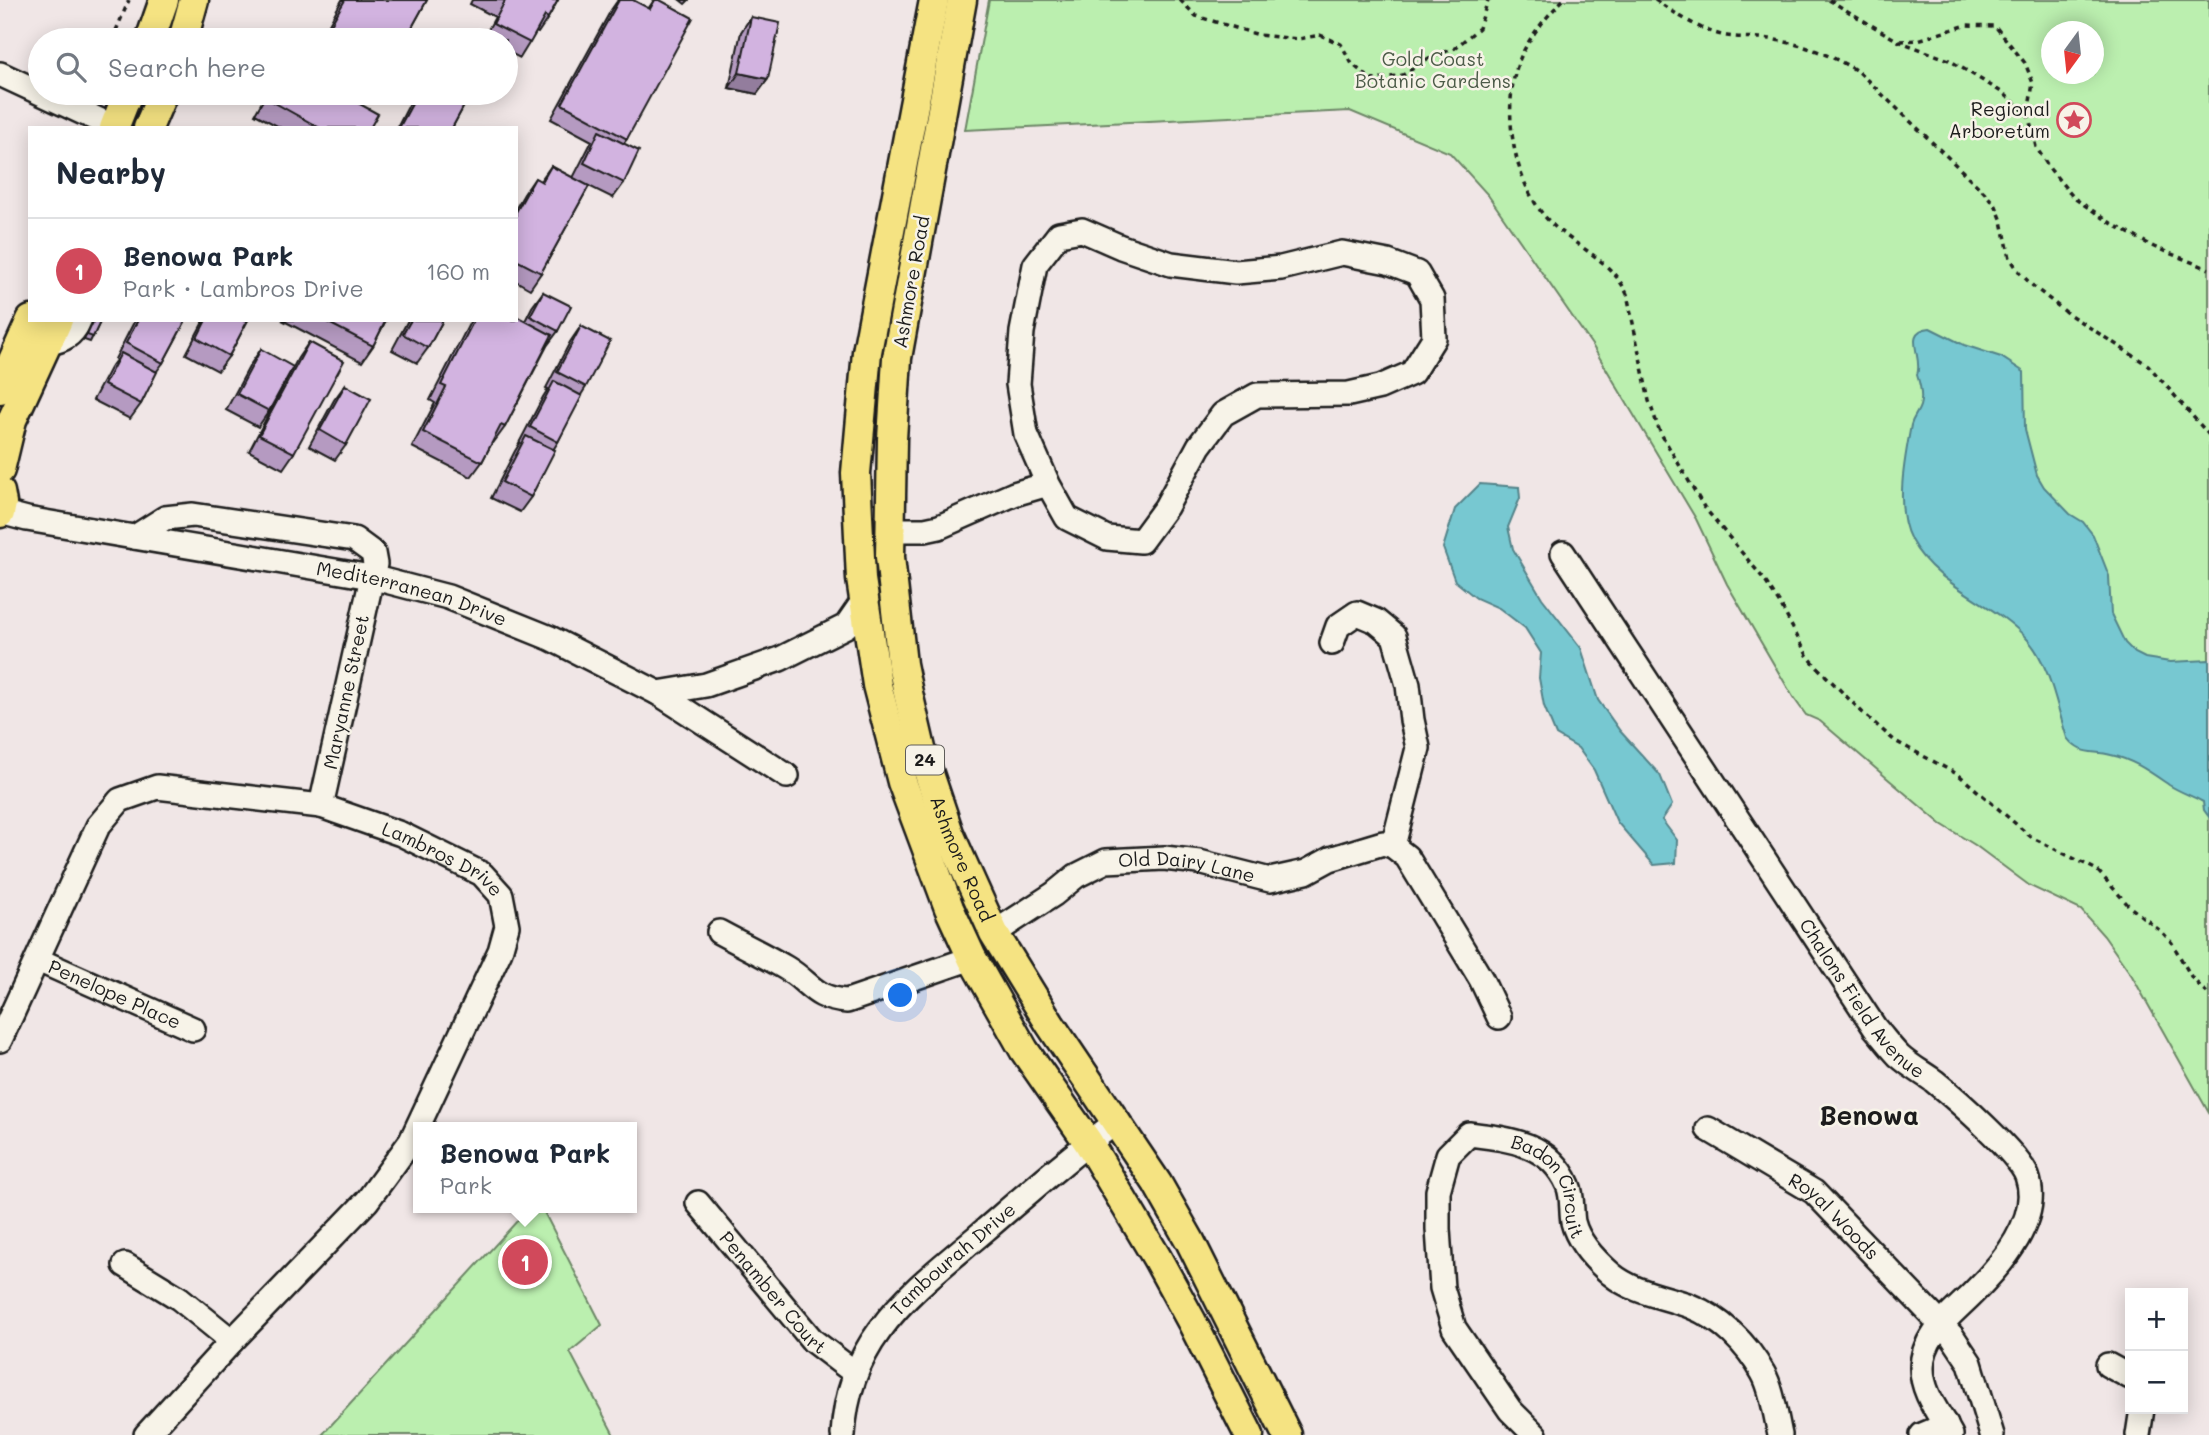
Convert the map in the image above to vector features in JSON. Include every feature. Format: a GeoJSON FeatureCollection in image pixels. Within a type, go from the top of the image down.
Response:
{"type":"FeatureCollection","features":[{"type":"Feature","properties":{"kind":"main road"},"geometry":{"type":"LineString","coordinates":[[154,28],[164,0]]}},
{"type":"Feature","properties":{"kind":"main road"},"geometry":{"type":"LineString","coordinates":[[186,28],[194,0]]}},
{"type":"Feature","properties":{"kind":"main road","name":"Ashmore Road"},"geometry":{"type":"LineString","coordinates":[[934,0],[867,352],[856,473],[861,579],[877,685],[902,782],[949,908],[972,958],[1024,1050],[1088,1142],[1157,1258],[1249,1435]]}},
{"type":"Feature","properties":{"kind":"main road","name":"Ashmore Road"},"geometry":{"type":"LineString","coordinates":[[962,0],[897,358],[891,439],[890,530],[891,571],[902,664],[922,752],[949,833],[994,933],[1050,1024],[1118,1121],[1157,1183],[1190,1241],[1287,1435]]}},
{"type":"Feature","properties":{"kind":"main road"},"geometry":{"type":"LineString","coordinates":[[116,126],[124,105]]}},
{"type":"Feature","properties":{"kind":"main road"},"geometry":{"type":"LineString","coordinates":[[149,126],[158,105]]}},
{"type":"Feature","properties":{"kind":"main road"},"geometry":{"type":"LineString","coordinates":[[0,389],[30,322]]}},
{"type":"Feature","properties":{"kind":"main road"},"geometry":{"type":"LineString","coordinates":[[0,470],[12,420],[53,332]]}},
{"type":"Feature","properties":{"kind":"main road"},"geometry":{"type":"LineString","coordinates":[[0,492],[0,512]]}},
{"type":"Feature","properties":{"kind":"street"},"geometry":{"type":"LineString","coordinates":[[0,74],[28,87]]}},
{"type":"Feature","properties":{"kind":"street"},"geometry":{"type":"LineString","coordinates":[[66,105],[111,126]]}},
{"type":"Feature","properties":{"kind":"street"},"geometry":{"type":"LineString","coordinates":[[1082,230],[1171,264],[1236,272],[1281,268],[1342,253],[1388,262],[1417,273],[1432,299],[1434,338],[1412,373],[1380,387],[1349,394],[1257,395],[1223,414],[1199,446],[1166,506],[1141,541],[1107,538],[1068,518],[1048,484],[1026,434],[1017,384],[1022,332],[1035,265],[1059,234],[1082,230]]}},
{"type":"Feature","properties":{"kind":"street"},"geometry":{"type":"LineString","coordinates":[[53,332],[63,341],[78,322]]}},
{"type":"Feature","properties":{"kind":"street"},"geometry":{"type":"LineString","coordinates":[[890,530],[925,530],[939,527],[1014,494],[1048,484]]}},
{"type":"Feature","properties":{"kind":"street","name":"Mediterranean Drive"},"geometry":{"type":"LineString","coordinates":[[0,512],[27,519],[371,577],[448,597],[550,638],[658,693],[787,776]]}},
{"type":"Feature","properties":{"kind":"street"},"geometry":{"type":"LineString","coordinates":[[135,537],[165,518],[194,515],[354,540],[373,553],[375,564],[371,577]]}},
{"type":"Feature","properties":{"kind":"street","name":"Chalons Field Avenue"},"geometry":{"type":"LineString","coordinates":[[1563,553],[1875,1028],[1899,1056],[1937,1084],[2012,1153],[2026,1176],[2031,1206],[2019,1234],[2000,1262],[1927,1343],[1922,1365],[1925,1389],[1948,1430]]}},
{"type":"Feature","properties":{"kind":"street","name":"Maryanne Street"},"geometry":{"type":"LineString","coordinates":[[321,806],[371,577]]}},
{"type":"Feature","properties":{"kind":"street"},"geometry":{"type":"LineString","coordinates":[[658,693],[706,685],[780,659],[846,626],[864,600]]}},
{"type":"Feature","properties":{"kind":"street"},"geometry":{"type":"LineString","coordinates":[[1332,643],[1338,625],[1357,613],[1376,621],[1394,636],[1402,660],[1418,748],[1393,846],[1407,857],[1423,881],[1481,979],[1499,1017]]}},
{"type":"Feature","properties":{"kind":"street","name":"Lambros Drive"},"geometry":{"type":"LineString","coordinates":[[0,1040],[97,826],[120,800],[157,787],[321,806],[401,834],[482,874],[501,895],[507,926],[500,951],[420,1122]]}},
{"type":"Feature","properties":{"kind":"street","name":"Old Dairy Lane"},"geometry":{"type":"LineString","coordinates":[[994,933],[1054,894],[1076,876],[1106,861],[1164,858],[1199,862],[1270,880],[1306,872],[1330,859],[1382,843],[1393,846]]}},
{"type":"Feature","properties":{"kind":"street"},"geometry":{"type":"LineString","coordinates":[[719,932],[790,970],[815,992],[831,1000],[847,1001],[972,958]]}},
{"type":"Feature","properties":{"kind":"street","name":"Penelope Place"},"geometry":{"type":"LineString","coordinates":[[38,960],[193,1029]]}},
{"type":"Feature","properties":{"kind":"street","name":"Tambourah Drive"},"geometry":{"type":"LineString","coordinates":[[843,1435],[844,1414],[855,1373],[880,1330],[924,1282],[1088,1142],[1118,1121]]}},
{"type":"Feature","properties":{"kind":"street","name":"Royal Woods"},"geometry":{"type":"LineString","coordinates":[[1708,1129],[1814,1192],[1952,1336],[1970,1363],[1992,1435]]}},
{"type":"Feature","properties":{"kind":"street","name":"Badon Circuit"},"geometry":{"type":"LineString","coordinates":[[1535,1435],[1510,1410],[1454,1328],[1442,1289],[1438,1191],[1448,1156],[1469,1134],[1513,1139],[1549,1157],[1569,1186],[1574,1226],[1590,1254],[1613,1276],[1649,1295],[1689,1306],[1717,1319],[1742,1343],[1765,1375],[1780,1435]]}},
{"type":"Feature","properties":{"kind":"street","name":"Lambros Drive"},"geometry":{"type":"LineString","coordinates":[[146,1435],[367,1201],[413,1138]]}},
{"type":"Feature","properties":{"kind":"street","name":"Penamber Court"},"geometry":{"type":"LineString","coordinates":[[698,1203],[813,1341],[855,1373]]}},
{"type":"Feature","properties":{"kind":"street"},"geometry":{"type":"LineString","coordinates":[[125,1265],[178,1298],[232,1341]]}},
{"type":"Feature","properties":{"kind":"street"},"geometry":{"type":"LineString","coordinates":[[2108,1366],[2125,1374]]}},
{"type":"Feature","properties":{"kind":"street"},"geometry":{"type":"LineString","coordinates":[[2138,1435],[2141,1414]]}},
{"type":"Feature","properties":{"kind":"street"},"geometry":{"type":"LineString","coordinates":[[1922,1435],[1948,1430]]}},
{"type":"Feature","properties":{"kind":"path"},"geometry":{"type":"LineString","coordinates":[[116,28],[129,0]]}},
{"type":"Feature","properties":{"kind":"path"},"geometry":{"type":"LineString","coordinates":[[1180,0],[1196,16],[1259,35],[1299,39],[1320,35],[1341,44],[1352,64],[1372,80],[1403,75],[1429,58],[1455,48],[1479,28],[1488,0]]}},
{"type":"Feature","properties":{"kind":"path"},"geometry":{"type":"LineString","coordinates":[[1563,0],[1528,43],[1513,81],[1513,124],[1520,173],[1532,201],[1541,213],[1568,237],[1599,258],[1621,281],[1627,294],[1654,419],[1695,493],[1763,578],[1807,655],[1828,679],[1895,741],[1959,775],[2031,837],[2096,870],[2130,907],[2163,933],[2176,949],[2192,978],[2209,995]]}},
{"type":"Feature","properties":{"kind":"path"},"geometry":{"type":"LineString","coordinates":[[1655,0],[1691,22],[1726,36],[1773,40],[1807,48],[1860,73],[1996,206],[2010,258],[2020,273],[2067,313],[2148,365],[2209,435]]}},
{"type":"Feature","properties":{"kind":"path"},"geometry":{"type":"LineString","coordinates":[[1829,0],[1898,41],[1949,60],[1978,76],[2028,114]]}},
{"type":"Feature","properties":{"kind":"path"},"geometry":{"type":"LineString","coordinates":[[1898,41],[1918,40],[1967,24],[1995,26],[2025,63],[2033,83],[2028,114],[2036,146],[2050,169],[2074,198],[2114,225],[2154,247],[2209,269]]}},
{"type":"Feature","properties":{"kind":"green space","name":"Gold Coast Botanic Gardens"},"geometry":{"type":"Polygon","coordinates":[[[989,0],[2209,0],[2209,1113],[2132,976],[2104,936],[2081,910],[2030,886],[1975,845],[1941,824],[1820,721],[1806,715],[1727,584],[1696,519],[1592,345],[1488,195],[1450,153],[1350,111],[965,130],[989,0]]]}},
{"type":"Feature","properties":{"kind":"green space"},"geometry":{"type":"Polygon","coordinates":[[[524,1213],[545,1213],[602,1325],[570,1352],[614,1435],[322,1435],[524,1213]]]}},
{"type":"Feature","properties":{"kind":"water"},"geometry":{"type":"Polygon","coordinates":[[[1930,328],[1964,345],[2001,357],[2024,372],[2025,429],[2037,475],[2044,487],[2070,514],[2083,522],[2093,535],[2109,576],[2111,614],[2125,643],[2145,658],[2170,662],[2209,660],[2209,817],[2203,802],[2142,767],[2119,757],[2082,750],[2072,744],[2067,738],[2048,674],[2028,640],[2014,626],[1935,570],[1911,540],[1903,513],[1902,483],[1911,425],[1921,398],[1915,339],[1921,330],[1930,328]]]}},
{"type":"Feature","properties":{"kind":"water"},"geometry":{"type":"Polygon","coordinates":[[[1480,484],[1519,487],[1520,498],[1508,527],[1513,549],[1542,598],[1581,648],[1598,700],[1620,731],[1660,775],[1672,805],[1662,820],[1677,840],[1676,863],[1654,865],[1617,822],[1594,770],[1578,748],[1556,735],[1544,706],[1539,678],[1541,653],[1525,628],[1499,608],[1476,598],[1455,581],[1443,548],[1455,509],[1480,484]]]}},
{"type":"Feature","properties":{"kind":"building"},"geometry":{"type":"Polygon","coordinates":[[[345,0],[427,0],[412,28],[329,28],[345,0]]]}},
{"type":"Feature","properties":{"kind":"building"},"geometry":{"type":"Polygon","coordinates":[[[503,0],[558,0],[548,18],[545,16],[530,43],[518,37],[518,28],[501,28],[493,24],[505,1],[503,0]]]}},
{"type":"Feature","properties":{"kind":"building"},"geometry":{"type":"Polygon","coordinates":[[[619,0],[633,0],[650,9],[655,0],[660,0],[693,18],[627,139],[562,104],[619,0]]]}},
{"type":"Feature","properties":{"kind":"building"},"geometry":{"type":"Polygon","coordinates":[[[751,17],[780,23],[768,79],[739,73],[751,17]]]}},
{"type":"Feature","properties":{"kind":"building"},"geometry":{"type":"Polygon","coordinates":[[[279,105],[362,105],[378,114],[371,126],[316,126],[279,105]]]}},
{"type":"Feature","properties":{"kind":"building"},"geometry":{"type":"Polygon","coordinates":[[[411,105],[464,105],[453,126],[400,126],[411,105]]]}},
{"type":"Feature","properties":{"kind":"building"},"geometry":{"type":"Polygon","coordinates":[[[599,131],[639,151],[624,183],[584,163],[599,131]]]}},
{"type":"Feature","properties":{"kind":"building"},"geometry":{"type":"Polygon","coordinates":[[[551,166],[589,186],[541,273],[518,261],[518,208],[535,178],[542,182],[551,166]]]}},
{"type":"Feature","properties":{"kind":"building"},"geometry":{"type":"Polygon","coordinates":[[[543,292],[571,306],[558,331],[530,316],[543,292]]]}},
{"type":"Feature","properties":{"kind":"building"},"geometry":{"type":"Polygon","coordinates":[[[518,317],[552,335],[505,427],[501,425],[482,462],[423,432],[446,387],[441,385],[473,322],[518,322],[518,317]]]}},
{"type":"Feature","properties":{"kind":"building"},"geometry":{"type":"Polygon","coordinates":[[[93,322],[100,322],[93,337],[87,335],[93,322]]]}},
{"type":"Feature","properties":{"kind":"building"},"geometry":{"type":"Polygon","coordinates":[[[137,322],[185,322],[163,363],[126,343],[137,322]]]}},
{"type":"Feature","properties":{"kind":"building"},"geometry":{"type":"Polygon","coordinates":[[[205,322],[247,322],[229,356],[197,338],[205,322]]]}},
{"type":"Feature","properties":{"kind":"building"},"geometry":{"type":"Polygon","coordinates":[[[327,322],[385,322],[373,346],[327,322]]]}},
{"type":"Feature","properties":{"kind":"building"},"geometry":{"type":"Polygon","coordinates":[[[410,322],[442,322],[428,348],[403,334],[410,322]]]}},
{"type":"Feature","properties":{"kind":"building"},"geometry":{"type":"Polygon","coordinates":[[[581,326],[610,341],[586,387],[557,372],[581,326]]]}},
{"type":"Feature","properties":{"kind":"building"},"geometry":{"type":"Polygon","coordinates":[[[309,342],[344,361],[294,453],[259,435],[309,342]]]}},
{"type":"Feature","properties":{"kind":"building"},"geometry":{"type":"Polygon","coordinates":[[[261,349],[293,367],[269,411],[237,394],[261,349]]]}},
{"type":"Feature","properties":{"kind":"building"},"geometry":{"type":"Polygon","coordinates":[[[121,353],[157,372],[141,404],[104,385],[121,353]]]}},
{"type":"Feature","properties":{"kind":"building"},"geometry":{"type":"Polygon","coordinates":[[[554,381],[582,396],[558,442],[530,427],[554,381]]]}},
{"type":"Feature","properties":{"kind":"building"},"geometry":{"type":"Polygon","coordinates":[[[345,385],[371,399],[346,445],[320,430],[345,385]]]}},
{"type":"Feature","properties":{"kind":"building"},"geometry":{"type":"Polygon","coordinates":[[[526,436],[555,450],[531,497],[502,482],[526,436]]]}},
{"type":"Feature","properties":{"kind":"place","name":"Regional Arboretum"},"geometry":{"type":"Point","coordinates":[2074,120]}},
{"type":"Feature","properties":{"kind":"place","name":"Benowa Park"},"geometry":{"type":"Point","coordinates":[525,1262]}},
{"type":"Feature","properties":{"kind":"district","name":"Benowa"},"geometry":{"type":"Point","coordinates":[1869,1116]}}]}
